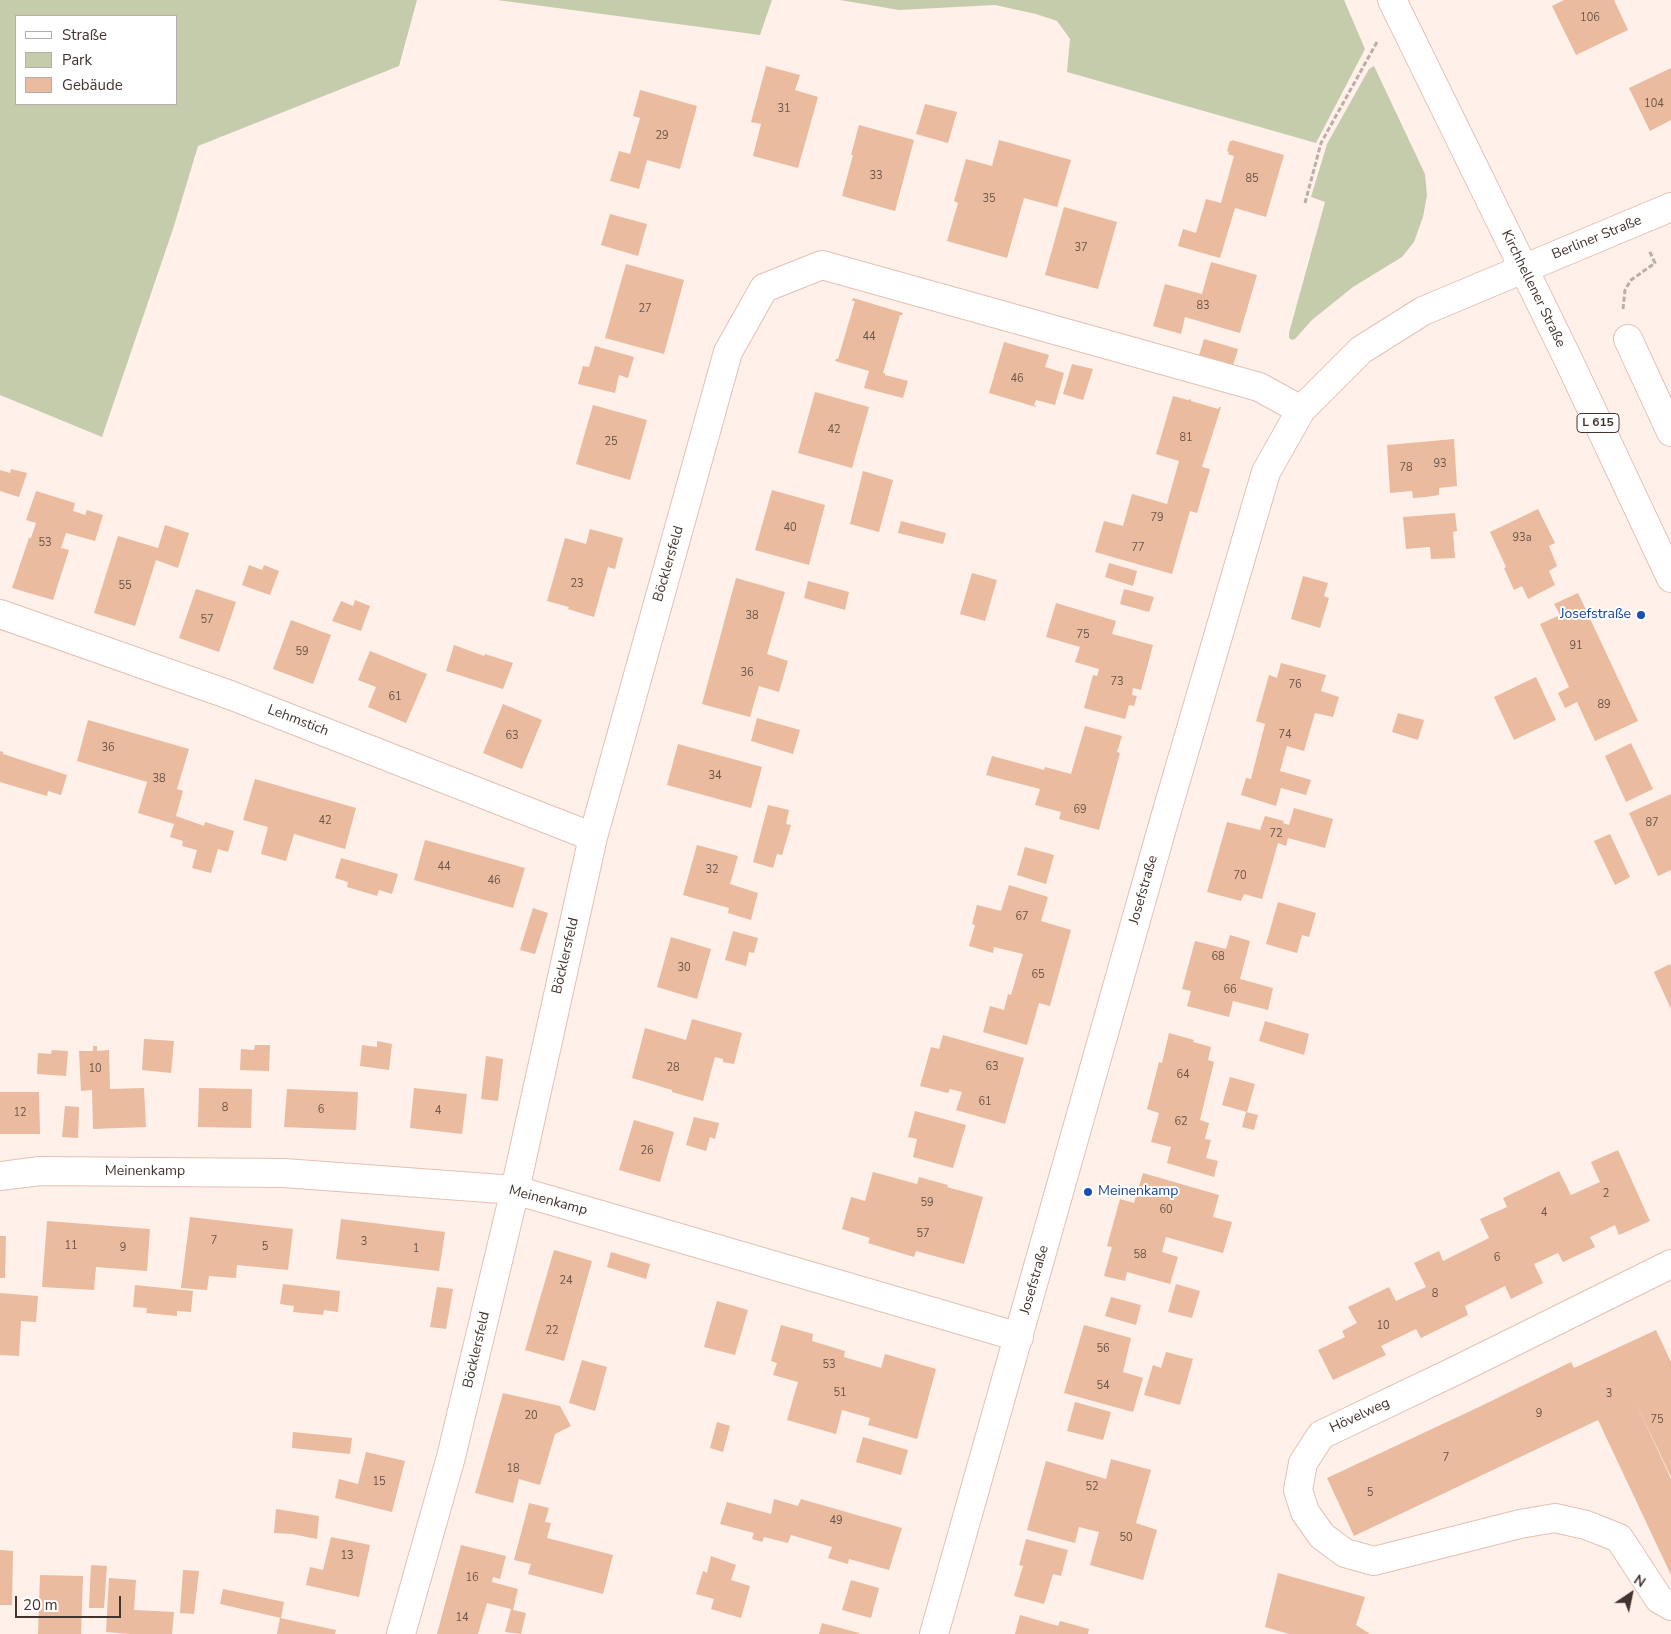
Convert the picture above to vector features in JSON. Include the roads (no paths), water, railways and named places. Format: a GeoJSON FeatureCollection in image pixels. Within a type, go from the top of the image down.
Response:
{"type":"FeatureCollection","features":[{"type":"Feature","properties":{"kind":"street","name":"Kirchhellener Straße"},"geometry":{"type":"LineString","coordinates":[[1394,4],[1671,578]]}},
{"type":"Feature","properties":{"kind":"street","name":"Berliner Straße"},"geometry":{"type":"LineString","coordinates":[[1523,268],[1671,207]]}},
{"type":"Feature","properties":{"kind":"street","name":"Böcklersfeld"},"geometry":{"type":"LineString","coordinates":[[401,1634],[451,1457],[515,1190],[593,837],[728,352],[764,288],[822,265],[1260,388],[1301,410]]}},
{"type":"Feature","properties":{"kind":"street","name":"Josefstraße"},"geometry":{"type":"LineString","coordinates":[[934,1634],[1158,840],[1266,472],[1301,410],[1361,350],[1423,311],[1523,268]]}},
{"type":"Feature","properties":{"kind":"street"},"geometry":{"type":"LineString","coordinates":[[1628,339],[1671,432]]}},
{"type":"Feature","properties":{"kind":"street","name":"Lehmstich"},"geometry":{"type":"LineString","coordinates":[[0,614],[230,695],[593,837]]}},
{"type":"Feature","properties":{"kind":"street","name":"Meinenkamp"},"geometry":{"type":"LineString","coordinates":[[0,1176],[40,1171],[284,1174],[515,1190],[1019,1337]]}},
{"type":"Feature","properties":{"kind":"street","name":"Hövelweg"},"geometry":{"type":"LineString","coordinates":[[1671,1264],[1321,1435],[1303,1463],[1298,1490],[1304,1512],[1322,1536],[1345,1553],[1374,1561],[1520,1524],[1555,1518],[1586,1525],[1619,1538],[1659,1599],[1671,1606]]}},
{"type":"Feature","properties":{"kind":"place","name":"Josefstraße"},"geometry":{"type":"Point","coordinates":[1641,615]}},
{"type":"Feature","properties":{"kind":"place","name":"Meinenkamp"},"geometry":{"type":"Point","coordinates":[1088,1192]}}]}
